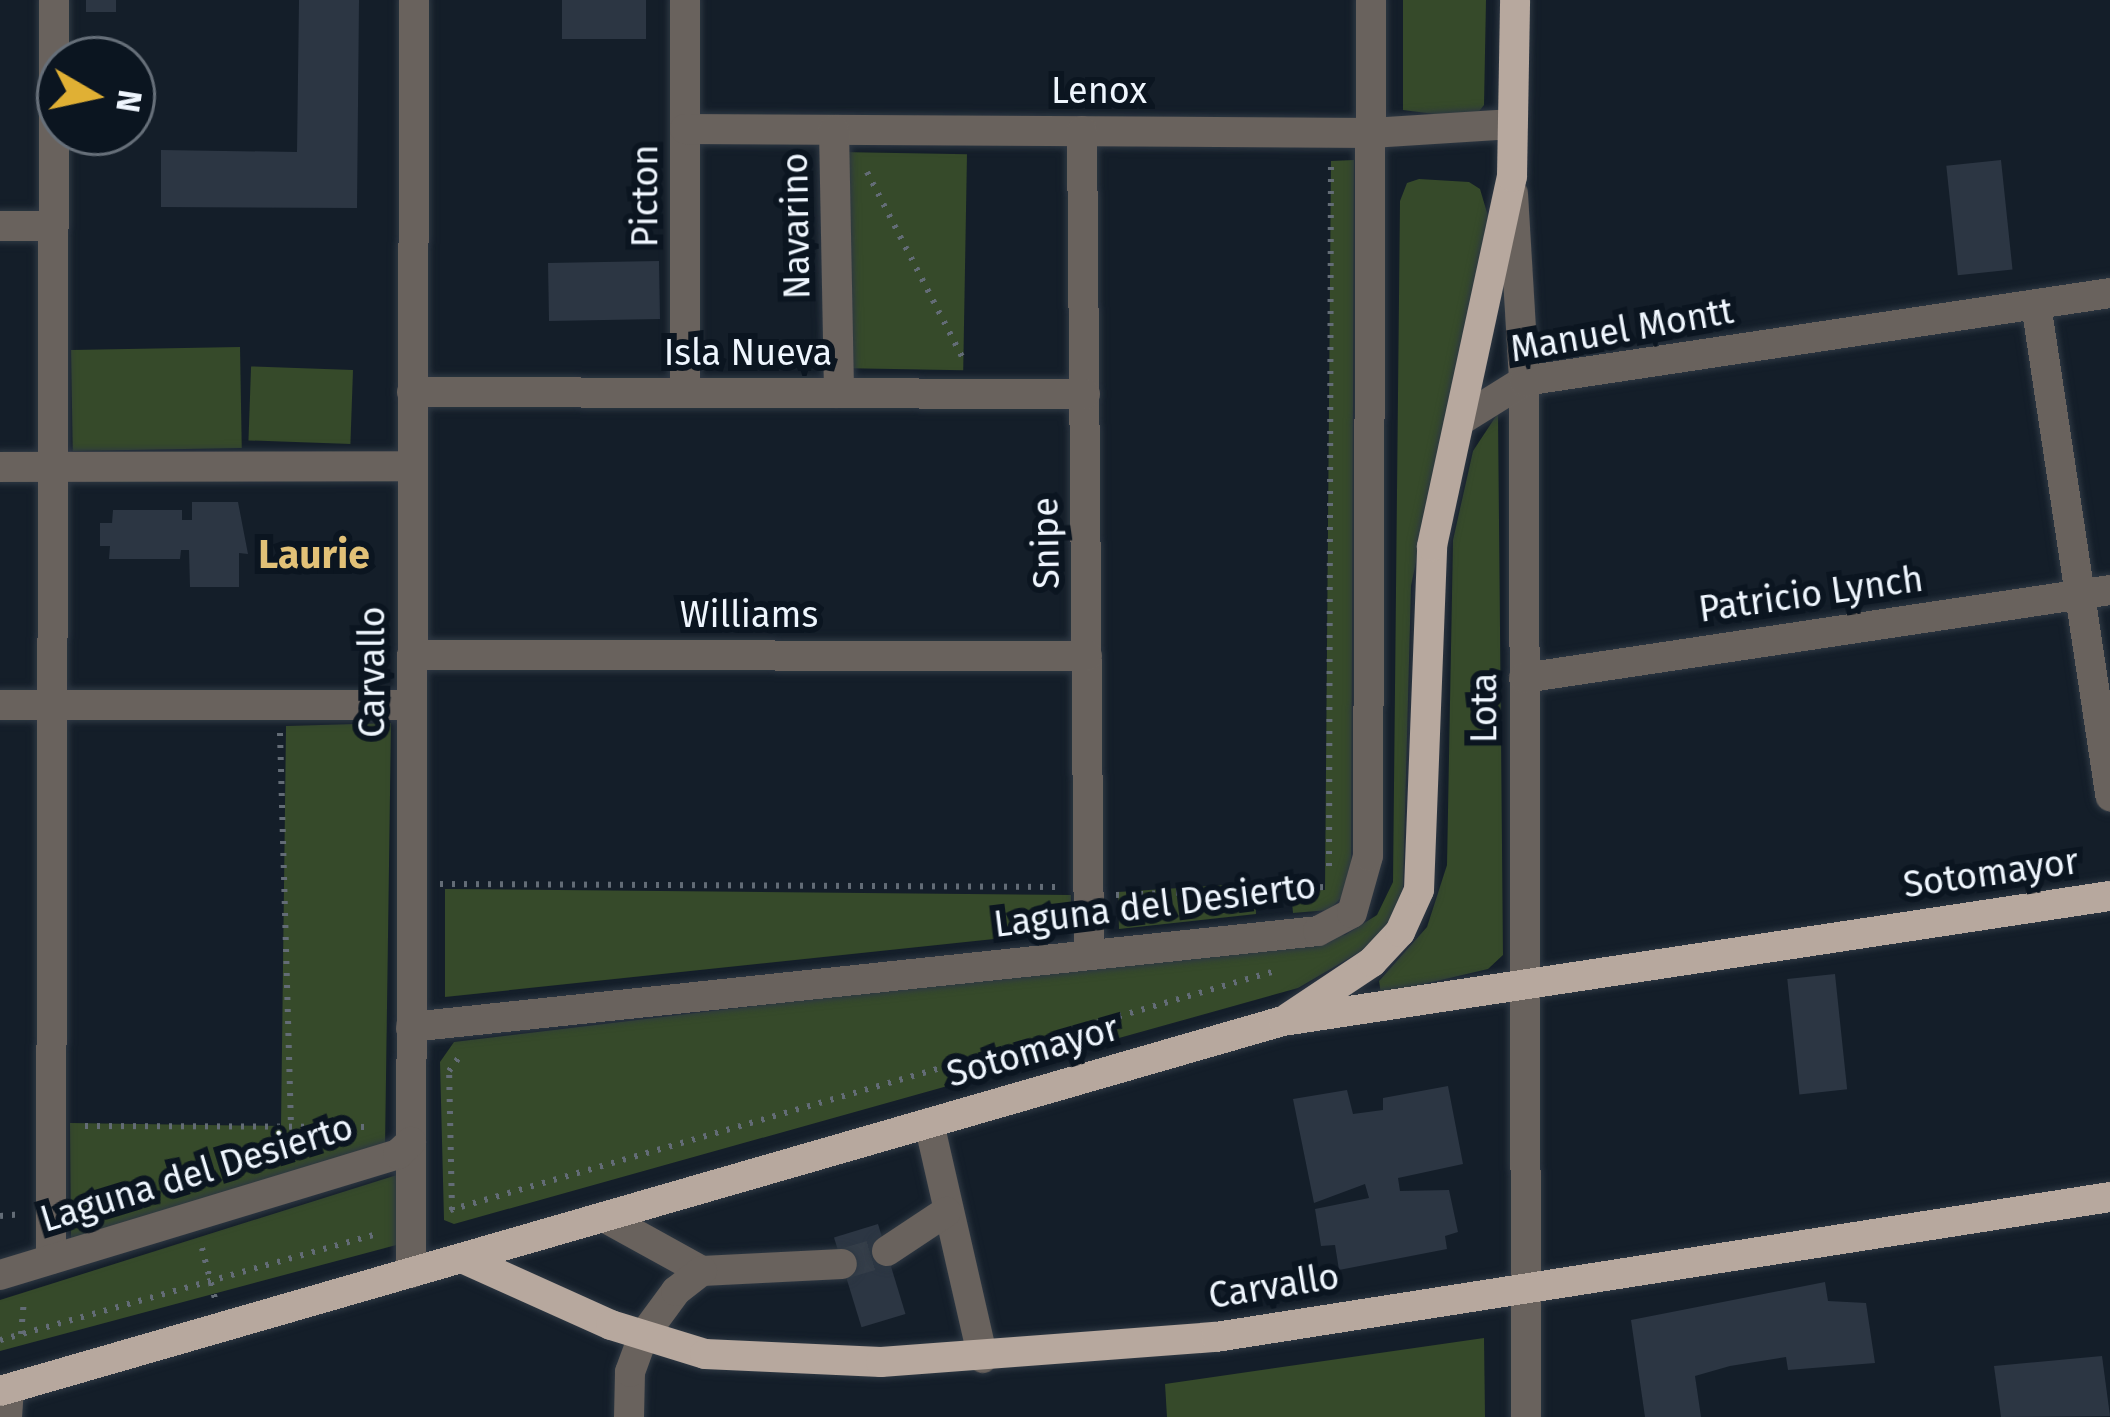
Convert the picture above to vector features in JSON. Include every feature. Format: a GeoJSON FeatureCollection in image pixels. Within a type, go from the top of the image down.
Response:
{"type":"FeatureCollection","features":[{"type":"Feature","properties":{"kind":"main road","name":"Lota"},"geometry":{"type":"LineString","coordinates":[[1512,177],[1515,0]]}},
{"type":"Feature","properties":{"kind":"main road"},"geometry":{"type":"LineString","coordinates":[[1283,1021],[1372,962],[1400,932],[1419,890],[1432,546],[1512,177]]}},
{"type":"Feature","properties":{"kind":"main road","name":"Sotomayor"},"geometry":{"type":"LineString","coordinates":[[6,1399],[222,1327],[1283,1021],[1526,980],[2110,896]]}},
{"type":"Feature","properties":{"kind":"main road","name":"Carvallo"},"geometry":{"type":"LineString","coordinates":[[462,1258],[643,1336],[705,1354],[784,1361],[983,1358],[1216,1336],[2110,1197]]}},
{"type":"Feature","properties":{"kind":"street"},"geometry":{"type":"LineString","coordinates":[[51,1259],[54,0]]}},
{"type":"Feature","properties":{"kind":"street","name":"Carvallo"},"geometry":{"type":"LineString","coordinates":[[411,1273],[406,1221],[411,1135],[414,0]]}},
{"type":"Feature","properties":{"kind":"street","name":"Picton"},"geometry":{"type":"LineString","coordinates":[[685,0],[685,392]]}},
{"type":"Feature","properties":{"kind":"street","name":"Laguna del Desierto"},"geometry":{"type":"LineString","coordinates":[[411,1027],[1274,936],[1339,923],[1366,885],[1371,0]]}},
{"type":"Feature","properties":{"kind":"street","name":"Lenox"},"geometry":{"type":"LineString","coordinates":[[685,129],[1371,133],[1513,124]]}},
{"type":"Feature","properties":{"kind":"street","name":"Navarino"},"geometry":{"type":"LineString","coordinates":[[834,130],[839,393]]}},
{"type":"Feature","properties":{"kind":"street","name":"Snipe"},"geometry":{"type":"LineString","coordinates":[[1082,131],[1089,955]]}},
{"type":"Feature","properties":{"kind":"street","name":"Lota"},"geometry":{"type":"LineString","coordinates":[[1512,177],[1524,381],[1526,1417]]}},
{"type":"Feature","properties":{"kind":"street"},"geometry":{"type":"LineString","coordinates":[[0,226],[52,226]]}},
{"type":"Feature","properties":{"kind":"street","name":"Manuel Montt"},"geometry":{"type":"LineString","coordinates":[[1461,420],[1524,381],[2110,293]]}},
{"type":"Feature","properties":{"kind":"street"},"geometry":{"type":"LineString","coordinates":[[2036,304],[2095,592],[2110,796]]}},
{"type":"Feature","properties":{"kind":"street","name":"Isla Nueva"},"geometry":{"type":"LineString","coordinates":[[412,392],[1085,394]]}},
{"type":"Feature","properties":{"kind":"street"},"geometry":{"type":"LineString","coordinates":[[0,467],[412,466]]}},
{"type":"Feature","properties":{"kind":"street","name":"Patricio Lynch"},"geometry":{"type":"LineString","coordinates":[[1524,678],[2095,592]]}},
{"type":"Feature","properties":{"kind":"street","name":"Williams"},"geometry":{"type":"LineString","coordinates":[[412,655],[1087,656]]}},
{"type":"Feature","properties":{"kind":"street"},"geometry":{"type":"LineString","coordinates":[[0,704],[412,705]]}},
{"type":"Feature","properties":{"kind":"street"},"geometry":{"type":"LineString","coordinates":[[928,1123],[983,1358]]}},
{"type":"Feature","properties":{"kind":"street","name":"Laguna del Desierto"},"geometry":{"type":"LineString","coordinates":[[6,1288],[51,1259],[197,1230],[398,1154],[411,1135]]}},
{"type":"Feature","properties":{"kind":"street"},"geometry":{"type":"LineString","coordinates":[[886,1251],[946,1212]]}},
{"type":"Feature","properties":{"kind":"street"},"geometry":{"type":"LineString","coordinates":[[604,1217],[702,1271],[842,1264]]}},
{"type":"Feature","properties":{"kind":"street"},"geometry":{"type":"LineString","coordinates":[[629,1417],[631,1372],[643,1336],[676,1291],[702,1271]]}},
{"type":"Feature","properties":{"kind":"path"},"geometry":{"type":"LineString","coordinates":[[834,130],[880,189],[979,394]]}},
{"type":"Feature","properties":{"kind":"path"},"geometry":{"type":"LineString","coordinates":[[411,884],[1061,887],[1089,896],[1329,887],[1331,133]]}},
{"type":"Feature","properties":{"kind":"path"},"geometry":{"type":"LineString","coordinates":[[279,705],[291,1126]]}},
{"type":"Feature","properties":{"kind":"path"},"geometry":{"type":"LineString","coordinates":[[1274,936],[1286,968],[1283,1021]]}},
{"type":"Feature","properties":{"kind":"path"},"geometry":{"type":"LineString","coordinates":[[0,1340],[1286,968]]}},
{"type":"Feature","properties":{"kind":"path"},"geometry":{"type":"LineString","coordinates":[[452,1210],[449,1071],[461,1054],[484,1052]]}},
{"type":"Feature","properties":{"kind":"path"},"geometry":{"type":"LineString","coordinates":[[52,1126],[291,1126],[411,1135]]}},
{"type":"Feature","properties":{"kind":"path"},"geometry":{"type":"LineString","coordinates":[[197,1230],[224,1238]]}},
{"type":"Feature","properties":{"kind":"path"},"geometry":{"type":"LineString","coordinates":[[179,1251],[197,1230]]}},
{"type":"Feature","properties":{"kind":"path"},"geometry":{"type":"LineString","coordinates":[[197,1230],[222,1327]]}},
{"type":"Feature","properties":{"kind":"path"},"geometry":{"type":"LineString","coordinates":[[6,1288],[24,1299],[46,1292]]}},
{"type":"Feature","properties":{"kind":"path"},"geometry":{"type":"LineString","coordinates":[[21,1334],[24,1299]]}},
{"type":"Feature","properties":{"kind":"green space"},"geometry":{"type":"Polygon","coordinates":[[[1403,0],[1486,0],[1484,105],[1473,119],[1403,110],[1403,0]]]}},
{"type":"Feature","properties":{"kind":"green space"},"geometry":{"type":"Polygon","coordinates":[[[841,152],[967,154],[963,370],[837,368],[841,152]]]}},
{"type":"Feature","properties":{"kind":"green space"},"geometry":{"type":"Polygon","coordinates":[[[1354,160],[1351,888],[1329,910],[1293,913],[1291,891],[1325,890],[1331,161],[1354,160]]]}},
{"type":"Feature","properties":{"kind":"green space"},"geometry":{"type":"Polygon","coordinates":[[[1419,179],[1469,182],[1480,189],[1488,216],[1411,586],[1403,888],[1382,939],[1298,988],[454,1224],[444,1220],[440,1062],[454,1042],[1345,935],[1377,915],[1393,882],[1400,201],[1407,183],[1419,179]]]}},
{"type":"Feature","properties":{"kind":"green space"},"geometry":{"type":"Polygon","coordinates":[[[240,347],[242,448],[73,451],[71,350],[240,347]]]}},
{"type":"Feature","properties":{"kind":"green space"},"geometry":{"type":"Polygon","coordinates":[[[251,366],[353,370],[350,444],[248,440],[251,366]]]}},
{"type":"Feature","properties":{"kind":"green space"},"geometry":{"type":"Polygon","coordinates":[[[1498,413],[1503,955],[1488,969],[1381,994],[1379,981],[1427,927],[1447,865],[1453,540],[1473,451],[1498,413]]]}},
{"type":"Feature","properties":{"kind":"green space"},"geometry":{"type":"Polygon","coordinates":[[[391,723],[385,1149],[71,1240],[70,1123],[281,1126],[286,726],[391,723]]]}},
{"type":"Feature","properties":{"kind":"green space"},"geometry":{"type":"Polygon","coordinates":[[[1255,883],[1256,914],[1119,929],[1118,892],[1255,883]]]}},
{"type":"Feature","properties":{"kind":"green space"},"geometry":{"type":"Polygon","coordinates":[[[445,889],[1071,895],[1071,931],[445,997],[445,889]]]}},
{"type":"Feature","properties":{"kind":"green space"},"geometry":{"type":"Polygon","coordinates":[[[400,1174],[415,1240],[0,1351],[0,1300],[400,1174]]]}},
{"type":"Feature","properties":{"kind":"green space"},"geometry":{"type":"Polygon","coordinates":[[[1484,1338],[1485,1417],[1167,1417],[1165,1384],[1484,1338]]]}},
{"type":"Feature","properties":{"kind":"building"},"geometry":{"type":"Polygon","coordinates":[[[86,0],[116,0],[116,12],[86,12],[86,0]]]}},
{"type":"Feature","properties":{"kind":"building"},"geometry":{"type":"Polygon","coordinates":[[[299,0],[359,0],[357,208],[161,207],[161,150],[297,152],[299,0]]]}},
{"type":"Feature","properties":{"kind":"building"},"geometry":{"type":"Polygon","coordinates":[[[562,0],[646,0],[646,39],[562,39],[562,0]]]}},
{"type":"Feature","properties":{"kind":"building"},"geometry":{"type":"Polygon","coordinates":[[[2001,160],[2012,269],[1958,275],[1946,166],[2001,160]]]}},
{"type":"Feature","properties":{"kind":"building"},"geometry":{"type":"Polygon","coordinates":[[[659,261],[660,319],[549,321],[548,263],[659,261]]]}},
{"type":"Feature","properties":{"kind":"building"},"geometry":{"type":"Polygon","coordinates":[[[192,502],[238,502],[248,554],[239,553],[239,587],[190,587],[189,550],[181,550],[180,559],[109,559],[110,546],[100,546],[100,523],[112,523],[113,510],[182,510],[182,520],[192,520],[192,502]]]}},
{"type":"Feature","properties":{"kind":"building"},"geometry":{"type":"Polygon","coordinates":[[[1835,974],[1847,1089],[1799,1094],[1787,979],[1835,974]]]}},
{"type":"Feature","properties":{"kind":"building"},"geometry":{"type":"Polygon","coordinates":[[[1448,1086],[1463,1164],[1398,1178],[1400,1191],[1449,1190],[1458,1232],[1445,1236],[1447,1249],[1339,1270],[1335,1245],[1321,1246],[1315,1209],[1369,1198],[1365,1184],[1314,1203],[1293,1099],[1347,1090],[1353,1114],[1383,1110],[1383,1098],[1448,1086]]]}},
{"type":"Feature","properties":{"kind":"building"},"geometry":{"type":"Polygon","coordinates":[[[878,1224],[905,1314],[861,1327],[834,1237],[878,1224]]]}},
{"type":"Feature","properties":{"kind":"building"},"geometry":{"type":"Polygon","coordinates":[[[1825,1282],[1828,1301],[1866,1303],[1875,1363],[1788,1370],[1786,1357],[1730,1366],[1695,1376],[1701,1417],[1645,1417],[1631,1320],[1825,1282]]]}},
{"type":"Feature","properties":{"kind":"building"},"geometry":{"type":"Polygon","coordinates":[[[2102,1356],[2110,1416],[2001,1417],[1994,1366],[2102,1356]]]}},
{"type":"Feature","properties":{"kind":"tunnel"},"geometry":{"type":"LineString","coordinates":[[842,1264],[887,1251]]}},
{"type":"Feature","properties":{"kind":"district","name":"Laurie"},"geometry":{"type":"Point","coordinates":[314,555]}}]}
